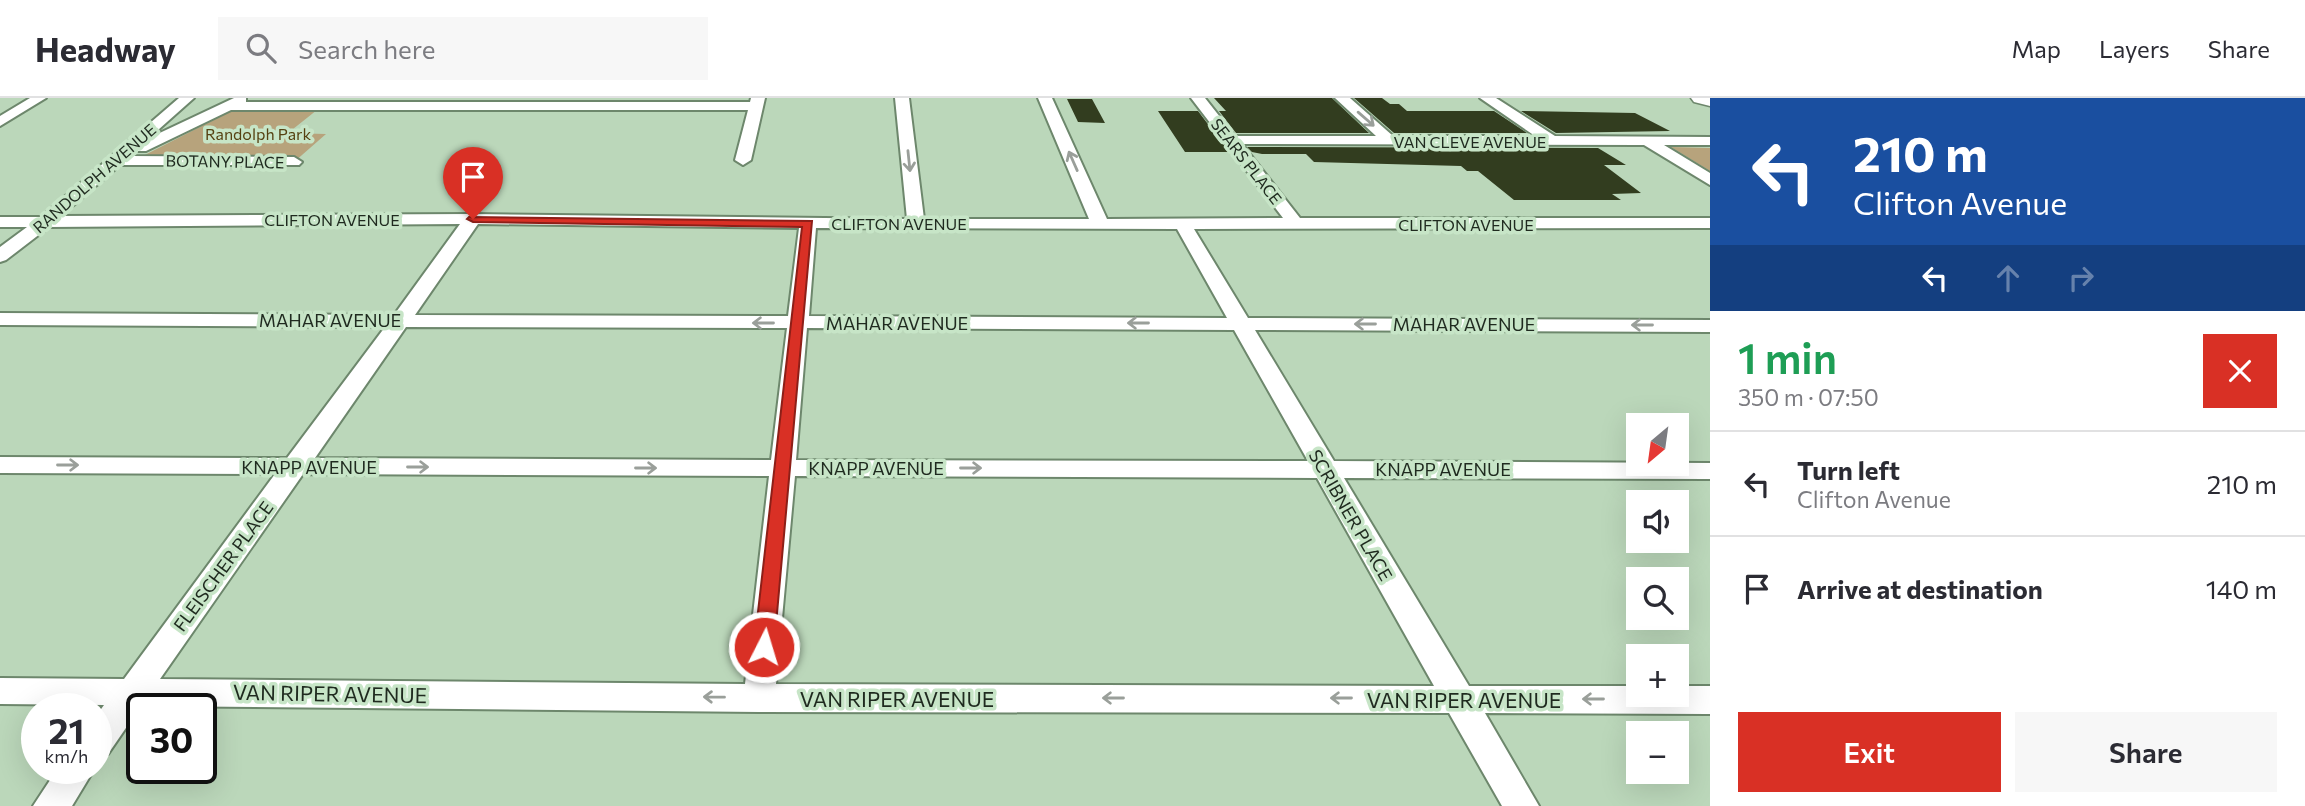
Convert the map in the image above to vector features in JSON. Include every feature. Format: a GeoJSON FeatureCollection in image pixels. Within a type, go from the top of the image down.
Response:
{"type":"FeatureCollection","features":[{"type":"Feature","properties":{"kind":"main road"},"geometry":{"type":"LineString","coordinates":[[1700,98],[1710,102]]}},
{"type":"Feature","properties":{"kind":"street"},"geometry":{"type":"LineString","coordinates":[[0,122],[39,98]]}},
{"type":"Feature","properties":{"kind":"street","name":"RANDOLPH AVENUE"},"geometry":{"type":"LineString","coordinates":[[0,257],[47,220],[187,98]]}},
{"type":"Feature","properties":{"kind":"street"},"geometry":{"type":"LineString","coordinates":[[115,160],[245,98]]}},
{"type":"Feature","properties":{"kind":"street"},"geometry":{"type":"LineString","coordinates":[[902,98],[916,224]]}},
{"type":"Feature","properties":{"kind":"street"},"geometry":{"type":"LineString","coordinates":[[1045,98],[1100,223]]}},
{"type":"Feature","properties":{"kind":"street","name":"SEARS PLACE"},"geometry":{"type":"LineString","coordinates":[[1198,98],[1296,223]]}},
{"type":"Feature","properties":{"kind":"street"},"geometry":{"type":"LineString","coordinates":[[1342,98],[1390,141]]}},
{"type":"Feature","properties":{"kind":"street"},"geometry":{"type":"LineString","coordinates":[[1487,98],[1552,141]]}},
{"type":"Feature","properties":{"kind":"street"},"geometry":{"type":"LineString","coordinates":[[228,106],[757,102],[743,160]]}},
{"type":"Feature","properties":{"kind":"street","name":"VAN CLEVE AVENUE"},"geometry":{"type":"LineString","coordinates":[[1231,140],[1710,141]]}},
{"type":"Feature","properties":{"kind":"street"},"geometry":{"type":"LineString","coordinates":[[1647,141],[1710,180]]}},
{"type":"Feature","properties":{"kind":"street","name":"BOTANY PLACE"},"geometry":{"type":"LineString","coordinates":[[115,160],[294,162]]}},
{"type":"Feature","properties":{"kind":"street","name":"CLIFTON AVENUE"},"geometry":{"type":"LineString","coordinates":[[0,222],[473,219],[916,224],[1710,223]]}},
{"type":"Feature","properties":{"kind":"street","name":"FLEISCHER PLACE"},"geometry":{"type":"LineString","coordinates":[[112,721],[473,219]]}},
{"type":"Feature","properties":{"kind":"street"},"geometry":{"type":"LineString","coordinates":[[759,698],[808,223]]}},
{"type":"Feature","properties":{"kind":"street","name":"SCRIBNER PLACE"},"geometry":{"type":"LineString","coordinates":[[1181,223],[1521,806]]}},
{"type":"Feature","properties":{"kind":"street","name":"MAHAR AVENUE"},"geometry":{"type":"LineString","coordinates":[[0,319],[1710,326]]}},
{"type":"Feature","properties":{"kind":"street","name":"KNAPP AVENUE"},"geometry":{"type":"LineString","coordinates":[[0,465],[1710,471]]}},
{"type":"Feature","properties":{"kind":"street","name":"VAN RIPER AVENUE"},"geometry":{"type":"LineString","coordinates":[[0,691],[759,698],[1710,700]]}},
{"type":"Feature","properties":{"kind":"street"},"geometry":{"type":"LineString","coordinates":[[51,806],[67,784]]}},
{"type":"Feature","properties":{"kind":"green space","name":"Randolph Park"},"geometry":{"type":"Polygon","coordinates":[[[241,106],[322,106],[288,133],[326,134],[294,162],[135,160],[241,106]]]}},
{"type":"Feature","properties":{"kind":"green space"},"geometry":{"type":"Polygon","coordinates":[[[1671,147],[1710,148],[1710,171],[1671,147]]]}},
{"type":"Feature","properties":{"kind":"building"},"geometry":{"type":"Polygon","coordinates":[[[1214,98],[1332,98],[1369,133],[1236,133],[1219,111],[1226,111],[1214,98]]]}},
{"type":"Feature","properties":{"kind":"building"},"geometry":{"type":"Polygon","coordinates":[[[1354,98],[1382,98],[1390,104],[1399,104],[1407,111],[1494,111],[1527,133],[1394,133],[1354,98]]]}},
{"type":"Feature","properties":{"kind":"building"},"geometry":{"type":"Polygon","coordinates":[[[1067,99],[1092,99],[1105,123],[1078,122],[1067,99]]]}},
{"type":"Feature","properties":{"kind":"building"},"geometry":{"type":"Polygon","coordinates":[[[1158,111],[1198,111],[1229,152],[1185,152],[1158,111]]]}},
{"type":"Feature","properties":{"kind":"building"},"geometry":{"type":"Polygon","coordinates":[[[1521,111],[1635,113],[1670,131],[1556,133],[1521,111]]]}},
{"type":"Feature","properties":{"kind":"building"},"geometry":{"type":"Polygon","coordinates":[[[1247,147],[1598,148],[1626,165],[1604,165],[1641,193],[1612,194],[1621,200],[1514,200],[1478,171],[1467,171],[1461,166],[1314,162],[1306,154],[1262,154],[1252,152],[1247,147]]]}},
{"type":"Feature","properties":{"kind":"route"},"geometry":{"type":"LineString","coordinates":[[473,219],[808,223],[764,647]]}}]}
